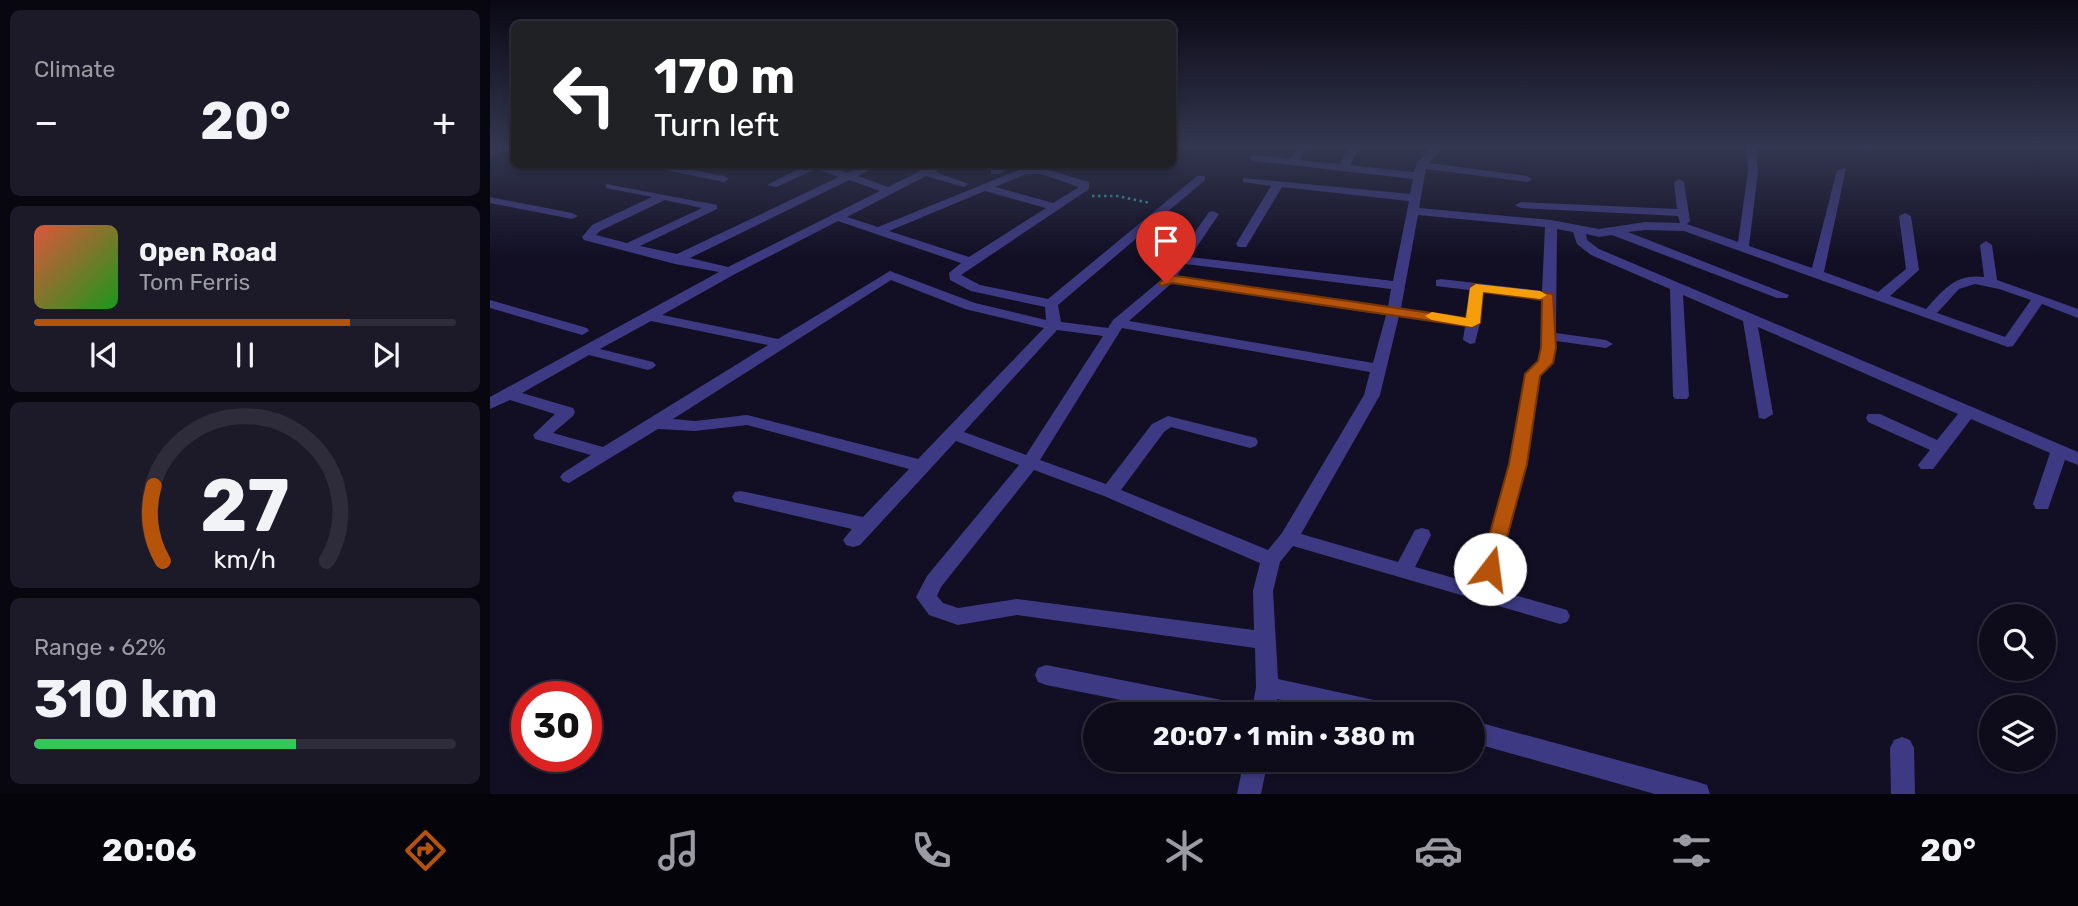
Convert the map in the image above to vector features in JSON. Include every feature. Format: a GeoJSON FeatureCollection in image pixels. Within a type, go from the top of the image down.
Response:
{"type":"FeatureCollection","features":[{"type":"Feature","properties":{"kind":"street"},"geometry":{"type":"LineString","coordinates":[[772,185],[776,183]]}},
{"type":"Feature","properties":{"kind":"street"},"geometry":{"type":"LineString","coordinates":[[675,260],[834,183]]}},
{"type":"Feature","properties":{"kind":"street"},"geometry":{"type":"LineString","coordinates":[[865,183],[889,191]]}},
{"type":"Feature","properties":{"kind":"street"},"geometry":{"type":"LineString","coordinates":[[490,404],[730,271],[905,183]]}},
{"type":"Feature","properties":{"kind":"street"},"geometry":{"type":"LineString","coordinates":[[877,230],[997,183]]}},
{"type":"Feature","properties":{"kind":"street"},"geometry":{"type":"LineString","coordinates":[[1051,304],[976,288],[955,277],[955,273],[1087,186],[1082,183]]}},
{"type":"Feature","properties":{"kind":"street"},"geometry":{"type":"LineString","coordinates":[[1051,304],[1194,183]]}},
{"type":"Feature","properties":{"kind":"street"},"geometry":{"type":"LineString","coordinates":[[1271,183],[1551,224],[1579,231],[1616,232],[1645,226],[1685,227],[2008,343],[2038,300]]}},
{"type":"Feature","properties":{"kind":"street"},"geometry":{"type":"LineString","coordinates":[[1264,702],[1267,687],[1263,591],[1271,559],[1290,537],[1372,395],[1394,310],[1418,183]]}},
{"type":"Feature","properties":{"kind":"street"},"geometry":{"type":"LineString","coordinates":[[1679,183],[1685,227]]}},
{"type":"Feature","properties":{"kind":"street"},"geometry":{"type":"LineString","coordinates":[[1743,247],[1751,183]]}},
{"type":"Feature","properties":{"kind":"street"},"geometry":{"type":"LineString","coordinates":[[1817,274],[1839,183]]}},
{"type":"Feature","properties":{"kind":"street"},"geometry":{"type":"LineString","coordinates":[[1242,244],[1278,184]]}},
{"type":"Feature","properties":{"kind":"street"},"geometry":{"type":"LineString","coordinates":[[610,186],[713,207],[628,247]]}},
{"type":"Feature","properties":{"kind":"street"},"geometry":{"type":"LineString","coordinates":[[986,188],[1055,207]]}},
{"type":"Feature","properties":{"kind":"street"},"geometry":{"type":"LineString","coordinates":[[664,197],[596,228],[588,237],[675,260],[730,271]]}},
{"type":"Feature","properties":{"kind":"street"},"geometry":{"type":"LineString","coordinates":[[490,200],[572,216]]}},
{"type":"Feature","properties":{"kind":"street"},"geometry":{"type":"LineString","coordinates":[[1521,205],[1682,212]]}},
{"type":"Feature","properties":{"kind":"street"},"geometry":{"type":"LineString","coordinates":[[1213,214],[1169,279],[1115,328],[1029,464],[934,582],[926,597],[936,609],[958,617],[1017,607],[1265,640]]}},
{"type":"Feature","properties":{"kind":"street"},"geometry":{"type":"LineString","coordinates":[[1880,297],[1913,270],[1905,216]]}},
{"type":"Feature","properties":{"kind":"street"},"geometry":{"type":"LineString","coordinates":[[837,217],[970,262]]}},
{"type":"Feature","properties":{"kind":"street"},"geometry":{"type":"LineString","coordinates":[[1482,595],[1518,464],[1533,374],[1545,363],[1549,336],[1551,224]]}},
{"type":"Feature","properties":{"kind":"street"},"geometry":{"type":"LineString","coordinates":[[1579,231],[1586,246],[2078,459]]}},
{"type":"Feature","properties":{"kind":"street"},"geometry":{"type":"LineString","coordinates":[[1616,232],[1782,295]]}},
{"type":"Feature","properties":{"kind":"street"},"geometry":{"type":"LineString","coordinates":[[1986,245],[1992,283]]}},
{"type":"Feature","properties":{"kind":"street"},"geometry":{"type":"LineString","coordinates":[[1181,260],[1399,286]]}},
{"type":"Feature","properties":{"kind":"street"},"geometry":{"type":"LineString","coordinates":[[569,477],[890,275],[959,304],[1007,319],[1115,328],[1379,369]]}},
{"type":"Feature","properties":{"kind":"street"},"geometry":{"type":"LineString","coordinates":[[1169,279],[1472,323]]}},
{"type":"Feature","properties":{"kind":"street"},"geometry":{"type":"LineString","coordinates":[[1928,315],[1961,282],[1992,283],[2078,314]]}},
{"type":"Feature","properties":{"kind":"street"},"geometry":{"type":"LineString","coordinates":[[1440,283],[1549,296]]}},
{"type":"Feature","properties":{"kind":"street"},"geometry":{"type":"LineString","coordinates":[[1675,286],[1681,396]]}},
{"type":"Feature","properties":{"kind":"street"},"geometry":{"type":"LineString","coordinates":[[1470,340],[1476,288]]}},
{"type":"Feature","properties":{"kind":"street"},"geometry":{"type":"LineString","coordinates":[[490,304],[582,331]]}},
{"type":"Feature","properties":{"kind":"street"},"geometry":{"type":"LineString","coordinates":[[1051,304],[1054,324]]}},
{"type":"Feature","properties":{"kind":"street"},"geometry":{"type":"LineString","coordinates":[[648,316],[778,343]]}},
{"type":"Feature","properties":{"kind":"street"},"geometry":{"type":"LineString","coordinates":[[1749,316],[1765,414]]}},
{"type":"Feature","properties":{"kind":"street"},"geometry":{"type":"LineString","coordinates":[[853,540],[1054,324]]}},
{"type":"Feature","properties":{"kind":"street"},"geometry":{"type":"LineString","coordinates":[[1549,336],[1605,344]]}},
{"type":"Feature","properties":{"kind":"street"},"geometry":{"type":"LineString","coordinates":[[587,350],[648,365]]}},
{"type":"Feature","properties":{"kind":"street"},"geometry":{"type":"LineString","coordinates":[[508,394],[567,412],[541,435],[606,454]]}},
{"type":"Feature","properties":{"kind":"street"},"geometry":{"type":"LineString","coordinates":[[1927,465],[1968,412]]}},
{"type":"Feature","properties":{"kind":"street"},"geometry":{"type":"LineString","coordinates":[[1874,418],[1941,448]]}},
{"type":"Feature","properties":{"kind":"street"},"geometry":{"type":"LineString","coordinates":[[654,423],[695,426],[747,420],[920,466]]}},
{"type":"Feature","properties":{"kind":"street"},"geometry":{"type":"LineString","coordinates":[[1110,492],[1158,428],[1168,421],[1250,442]]}},
{"type":"Feature","properties":{"kind":"street"},"geometry":{"type":"LineString","coordinates":[[951,433],[1110,492],[1271,559]]}},
{"type":"Feature","properties":{"kind":"street"},"geometry":{"type":"LineString","coordinates":[[2042,504],[2059,451]]}},
{"type":"Feature","properties":{"kind":"street"},"geometry":{"type":"LineString","coordinates":[[741,497],[866,525]]}},
{"type":"Feature","properties":{"kind":"street"},"geometry":{"type":"LineString","coordinates":[[1403,571],[1422,535]]}},
{"type":"Feature","properties":{"kind":"street"},"geometry":{"type":"LineString","coordinates":[[1290,537],[1560,616]]}},
{"type":"Feature","properties":{"kind":"street"},"geometry":{"type":"LineString","coordinates":[[1046,675],[1182,702]]}},
{"type":"Feature","properties":{"kind":"street"},"geometry":{"type":"LineString","coordinates":[[1267,687],[1336,702]]}},
{"type":"Feature","properties":{"kind":"street"},"geometry":{"type":"LineString","coordinates":[[1485,735],[1698,794]]}},
{"type":"Feature","properties":{"kind":"street"},"geometry":{"type":"LineString","coordinates":[[1902,748],[1903,794]]}},
{"type":"Feature","properties":{"kind":"street"},"geometry":{"type":"LineString","coordinates":[[1250,794],[1254,772]]}},
{"type":"Feature","properties":{"kind":"path"},"geometry":{"type":"LineString","coordinates":[[1078,192],[1098,198],[1117,196],[1165,207]]}},
{"type":"Feature","properties":{"kind":"slow traffic"},"geometry":{"type":"LineString","coordinates":[[1432,316],[1472,323],[1476,288],[1540,295]]}},
{"type":"Feature","properties":{"kind":"route"},"geometry":{"type":"LineString","coordinates":[[1166,283],[1169,279],[1336,301],[1472,323],[1476,288],[1549,296],[1549,348],[1545,363],[1533,374],[1518,464],[1490,569]]}}]}
